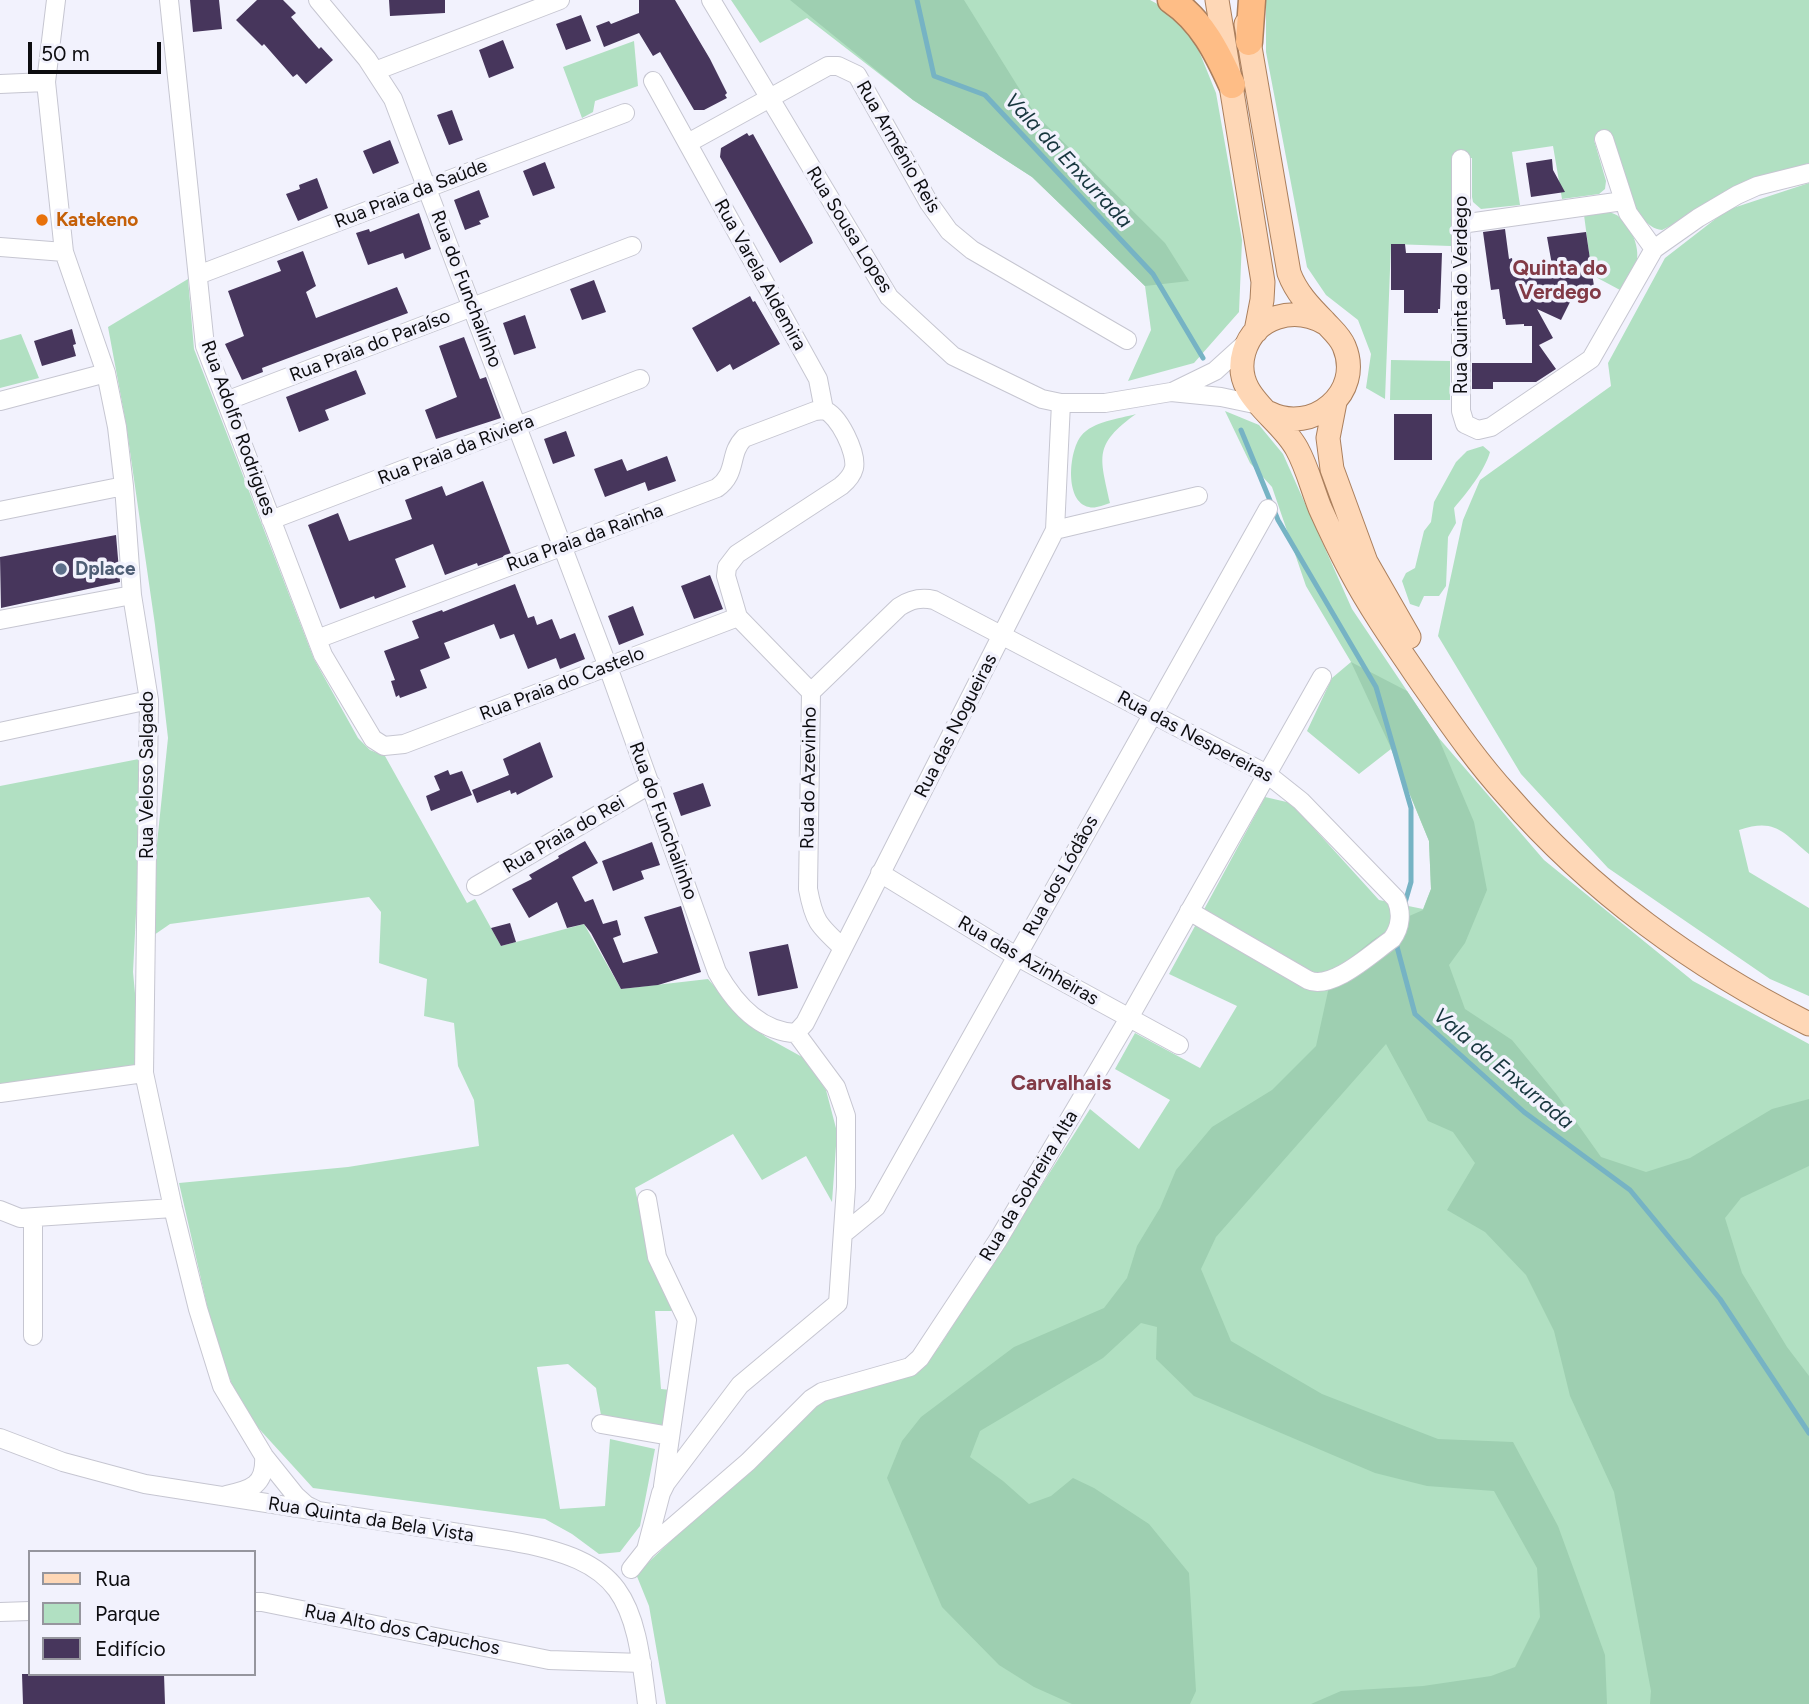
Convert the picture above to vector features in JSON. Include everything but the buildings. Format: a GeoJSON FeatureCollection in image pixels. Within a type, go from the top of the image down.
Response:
{"type":"FeatureCollection","features":[{"type":"Feature","properties":{"kind":"highway"},"geometry":{"type":"LineString","coordinates":[[1171,0],[1186,10],[1214,45],[1232,85]]}},
{"type":"Feature","properties":{"kind":"highway"},"geometry":{"type":"LineString","coordinates":[[1249,42],[1252,0]]}},
{"type":"Feature","properties":{"kind":"main road"},"geometry":{"type":"LineString","coordinates":[[1217,0],[1263,282],[1262,300],[1252,335],[1243,354],[1242,370],[1249,393],[1282,427],[1296,447],[1351,571],[1379,619],[1461,739],[1507,796],[1552,842],[1596,883],[1667,940],[1751,993],[1809,1024]]}},
{"type":"Feature","properties":{"kind":"main road"},"geometry":{"type":"LineString","coordinates":[[1241,0],[1289,273],[1300,295],[1344,346],[1348,365],[1345,385],[1335,402],[1328,438],[1329,458],[1342,502],[1366,562],[1400,623],[1446,696],[1490,756],[1594,867],[1659,920],[1740,975],[1809,1011]]}},
{"type":"Feature","properties":{"kind":"main road"},"geometry":{"type":"LineString","coordinates":[[1252,335],[1271,320],[1289,314],[1308,315],[1325,323]]}},
{"type":"Feature","properties":{"kind":"main road"},"geometry":{"type":"LineString","coordinates":[[1262,408],[1283,418],[1302,419],[1320,413],[1335,402]]}},
{"type":"Feature","properties":{"kind":"street","name":"Rua Veloso Salgado"},"geometry":{"type":"LineString","coordinates":[[56,0],[46,82],[64,252],[106,373],[117,427],[132,595],[149,700],[144,1073],[173,1208],[202,1324],[222,1386],[264,1456],[306,1504],[320,1512]]}},
{"type":"Feature","properties":{"kind":"street","name":"Rua Adolfo Rodrigues"},"geometry":{"type":"LineString","coordinates":[[169,0],[205,346],[323,655],[369,733],[384,746]]}},
{"type":"Feature","properties":{"kind":"street","name":"Rua do Funchalinho"},"geometry":{"type":"LineString","coordinates":[[318,0],[375,71],[393,99],[608,667],[714,964],[721,979],[742,1006],[759,1021],[776,1030],[796,1033]]}},
{"type":"Feature","properties":{"kind":"street"},"geometry":{"type":"LineString","coordinates":[[375,71],[560,0]]}},
{"type":"Feature","properties":{"kind":"street","name":"Rua Sousa Lopes"},"geometry":{"type":"LineString","coordinates":[[710,0],[889,297],[953,356],[1042,399],[1060,403],[1105,403],[1171,392],[1221,397],[1262,408]]}},
{"type":"Feature","properties":{"kind":"street","name":"Rua Arménio Reis"},"geometry":{"type":"LineString","coordinates":[[769,97],[828,66],[838,66],[857,75],[916,182],[949,232],[972,250],[1127,340]]}},
{"type":"Feature","properties":{"kind":"street","name":"Rua Varela Aldemira"},"geometry":{"type":"LineString","coordinates":[[653,81],[818,379],[824,410]]}},
{"type":"Feature","properties":{"kind":"street"},"geometry":{"type":"LineString","coordinates":[[0,84],[46,82]]}},
{"type":"Feature","properties":{"kind":"street"},"geometry":{"type":"LineString","coordinates":[[688,143],[769,97]]}},
{"type":"Feature","properties":{"kind":"street","name":"Rua Praia da Saúde"},"geometry":{"type":"LineString","coordinates":[[198,275],[625,113]]}},
{"type":"Feature","properties":{"kind":"street"},"geometry":{"type":"LineString","coordinates":[[1604,139],[1623,201],[1635,225],[1654,249],[1737,195],[1757,186],[1809,173]]}},
{"type":"Feature","properties":{"kind":"street","name":"Rua Quinta do Verdego"},"geometry":{"type":"LineString","coordinates":[[1461,159],[1461,411],[1462,418],[1471,428],[1485,430],[1591,359],[1654,249]]}},
{"type":"Feature","properties":{"kind":"street"},"geometry":{"type":"LineString","coordinates":[[1461,224],[1623,201]]}},
{"type":"Feature","properties":{"kind":"street","name":"Rua Praia do Paraíso"},"geometry":{"type":"LineString","coordinates":[[226,401],[632,246]]}},
{"type":"Feature","properties":{"kind":"street"},"geometry":{"type":"LineString","coordinates":[[0,247],[64,252]]}},
{"type":"Feature","properties":{"kind":"street","name":"Rua Sousa Lopes"},"geometry":{"type":"LineString","coordinates":[[1171,392],[1215,371],[1252,335]]}},
{"type":"Feature","properties":{"kind":"street"},"geometry":{"type":"LineString","coordinates":[[0,401],[106,373]]}},
{"type":"Feature","properties":{"kind":"street","name":"Rua Praia da Riviera"},"geometry":{"type":"LineString","coordinates":[[271,520],[640,379]]}},
{"type":"Feature","properties":{"kind":"street","name":"Rua das Nogueiras"},"geometry":{"type":"LineString","coordinates":[[796,1033],[805,1023],[1055,530],[1060,403]]}},
{"type":"Feature","properties":{"kind":"street","name":"Rua Praia da Rainha"},"geometry":{"type":"LineString","coordinates":[[317,639],[718,488],[730,476],[737,447],[744,438],[824,410]]}},
{"type":"Feature","properties":{"kind":"street","name":"Rua do Azevinho"},"geometry":{"type":"LineString","coordinates":[[824,410],[832,413],[838,421],[853,453],[853,470],[841,486],[731,560],[726,576],[738,617],[811,692],[808,889],[812,911],[819,927],[842,947]]}},
{"type":"Feature","properties":{"kind":"street"},"geometry":{"type":"LineString","coordinates":[[0,512],[124,486]]}},
{"type":"Feature","properties":{"kind":"street"},"geometry":{"type":"LineString","coordinates":[[1055,530],[1198,496]]}},
{"type":"Feature","properties":{"kind":"street","name":"Rua dos Lódãos"},"geometry":{"type":"LineString","coordinates":[[843,1234],[876,1207],[1268,509]]}},
{"type":"Feature","properties":{"kind":"street"},"geometry":{"type":"LineString","coordinates":[[0,620],[132,595]]}},
{"type":"Feature","properties":{"kind":"street","name":"Rua das Nespereiras"},"geometry":{"type":"LineString","coordinates":[[811,692],[899,607],[914,599],[934,600],[1267,774],[1301,801],[1396,899],[1400,918],[1396,934],[1335,979],[1326,983],[1313,983],[1189,911]]}},
{"type":"Feature","properties":{"kind":"street","name":"Rua Praia do Castelo"},"geometry":{"type":"LineString","coordinates":[[384,746],[404,744],[738,617]]}},
{"type":"Feature","properties":{"kind":"street","name":"Rua da Sobreira Alta"},"geometry":{"type":"LineString","coordinates":[[646,1550],[748,1462],[811,1399],[822,1392],[910,1367],[920,1357],[998,1240],[1129,1018],[1322,677]]}},
{"type":"Feature","properties":{"kind":"street"},"geometry":{"type":"LineString","coordinates":[[0,732],[149,700]]}},
{"type":"Feature","properties":{"kind":"street","name":"Rua Praia do Rei"},"geometry":{"type":"LineString","coordinates":[[476,886],[651,784]]}},
{"type":"Feature","properties":{"kind":"street","name":"Rua das Azinheiras"},"geometry":{"type":"LineString","coordinates":[[880,873],[1016,956],[1179,1045]]}},
{"type":"Feature","properties":{"kind":"street"},"geometry":{"type":"LineString","coordinates":[[620,1593],[631,1569],[646,1550],[666,1483],[740,1385],[838,1303],[846,1187],[846,1116],[835,1087],[796,1033]]}},
{"type":"Feature","properties":{"kind":"street"},"geometry":{"type":"LineString","coordinates":[[0,1093],[144,1073]]}},
{"type":"Feature","properties":{"kind":"street"},"geometry":{"type":"LineString","coordinates":[[647,1199],[657,1257],[687,1320],[662,1493]]}},
{"type":"Feature","properties":{"kind":"street"},"geometry":{"type":"LineString","coordinates":[[0,1210],[20,1218],[33,1218],[173,1208]]}},
{"type":"Feature","properties":{"kind":"street"},"geometry":{"type":"LineString","coordinates":[[33,1218],[33,1336]]}},
{"type":"Feature","properties":{"kind":"street"},"geometry":{"type":"LineString","coordinates":[[601,1424],[670,1436]]}},
{"type":"Feature","properties":{"kind":"street","name":"Rua Quinta da Bela Vista"},"geometry":{"type":"LineString","coordinates":[[0,1438],[97,1473],[145,1484],[538,1546],[566,1554],[598,1571],[627,1604],[642,1663],[647,1704]]}},
{"type":"Feature","properties":{"kind":"street"},"geometry":{"type":"LineString","coordinates":[[219,1496],[244,1492],[258,1483],[263,1473],[264,1456]]}},
{"type":"Feature","properties":{"kind":"street"},"geometry":{"type":"LineString","coordinates":[[258,1483],[260,1492],[269,1504],[278,1500],[287,1483]]}},
{"type":"Feature","properties":{"kind":"street"},"geometry":{"type":"LineString","coordinates":[[598,1571],[631,1569]]}},
{"type":"Feature","properties":{"kind":"street","name":"Rua Alto dos Capuchos"},"geometry":{"type":"LineString","coordinates":[[256,1602],[549,1660],[642,1663]]}},
{"type":"Feature","properties":{"kind":"street"},"geometry":{"type":"LineString","coordinates":[[0,1612],[28,1611]]}},
{"type":"Feature","properties":{"kind":"green space"},"geometry":{"type":"Polygon","coordinates":[[[731,0],[1150,0],[1186,19],[1216,93],[1242,240],[1239,312],[1194,363],[1128,381],[1151,330],[1145,286],[1032,177],[913,100],[807,18],[760,43],[731,0]]]}},
{"type":"Feature","properties":{"kind":"green space"},"geometry":{"type":"Polygon","coordinates":[[[790,0],[964,0],[1035,114],[1165,243],[1189,281],[1145,286],[1032,177],[913,100],[790,0]]]}},
{"type":"Feature","properties":{"kind":"green space"},"geometry":{"type":"Polygon","coordinates":[[[1266,0],[1809,0],[1809,163],[1777,174],[1662,230],[1643,218],[1635,206],[1612,138],[1594,140],[1606,181],[1605,189],[1599,194],[1562,199],[1553,146],[1512,152],[1520,205],[1481,209],[1473,202],[1472,197],[1472,158],[1451,160],[1451,246],[1391,244],[1385,399],[1366,388],[1371,354],[1358,320],[1326,295],[1307,267],[1266,52],[1266,0]]]}},
{"type":"Feature","properties":{"kind":"green space"},"geometry":{"type":"Polygon","coordinates":[[[634,41],[638,86],[595,101],[593,112],[582,118],[563,67],[634,41]]]}},
{"type":"Feature","properties":{"kind":"green space"},"geometry":{"type":"Polygon","coordinates":[[[1809,183],[1809,854],[1778,829],[1762,826],[1739,830],[1749,872],[1809,908],[1809,996],[1770,979],[1608,868],[1521,774],[1438,636],[1463,520],[1480,480],[1611,386],[1608,363],[1665,258],[1727,210],[1809,183]]]}},
{"type":"Feature","properties":{"kind":"green space"},"geometry":{"type":"Polygon","coordinates":[[[1607,212],[1626,223],[1636,245],[1636,264],[1620,290],[1592,275],[1584,215],[1607,212]]]}},
{"type":"Feature","properties":{"kind":"green space"},"geometry":{"type":"Polygon","coordinates":[[[188,279],[194,349],[314,659],[358,738],[370,750],[385,756],[467,903],[475,899],[501,946],[584,924],[621,989],[708,979],[745,1021],[766,1037],[804,1058],[826,1090],[837,1132],[832,1202],[806,1156],[762,1180],[733,1134],[635,1188],[651,1264],[674,1311],[655,1311],[661,1389],[671,1390],[667,1430],[601,1415],[596,1388],[568,1364],[537,1367],[560,1509],[605,1506],[610,1439],[655,1449],[640,1526],[620,1552],[599,1554],[545,1519],[313,1488],[241,1409],[214,1336],[179,1183],[348,1167],[479,1146],[474,1100],[458,1066],[454,1023],[424,1016],[427,979],[379,963],[381,912],[369,897],[170,924],[154,935],[154,872],[168,738],[126,424],[108,327],[188,279]]]}},
{"type":"Feature","properties":{"kind":"green space"},"geometry":{"type":"Polygon","coordinates":[[[21,334],[39,378],[0,388],[0,340],[21,334]]]}},
{"type":"Feature","properties":{"kind":"green space"},"geometry":{"type":"Polygon","coordinates":[[[1391,360],[1450,361],[1450,400],[1390,400],[1391,360]]]}},
{"type":"Feature","properties":{"kind":"green space"},"geometry":{"type":"Polygon","coordinates":[[[1225,411],[1259,425],[1283,454],[1352,609],[1438,737],[1544,860],[1693,981],[1809,1044],[1809,1704],[666,1704],[649,1606],[636,1574],[817,1403],[914,1375],[939,1347],[1090,1109],[1139,1149],[1170,1100],[1115,1069],[1135,1033],[1200,1068],[1237,1006],[1169,974],[1265,797],[1291,803],[1379,900],[1423,909],[1431,889],[1429,841],[1391,749],[1359,774],[1307,731],[1332,678],[1351,662],[1306,586],[1272,487],[1250,463],[1225,411]]]}},
{"type":"Feature","properties":{"kind":"green space"},"geometry":{"type":"Polygon","coordinates":[[[1136,414],[1112,434],[1103,452],[1102,462],[1110,503],[1094,508],[1081,503],[1072,486],[1071,475],[1074,453],[1081,436],[1099,424],[1136,414]]]}},
{"type":"Feature","properties":{"kind":"green space"},"geometry":{"type":"Polygon","coordinates":[[[1483,446],[1490,452],[1488,459],[1454,508],[1456,523],[1448,537],[1446,586],[1439,596],[1424,596],[1419,607],[1410,604],[1402,581],[1406,573],[1415,568],[1424,531],[1431,522],[1434,502],[1456,462],[1467,451],[1483,446]]]}},
{"type":"Feature","properties":{"kind":"green space"},"geometry":{"type":"Polygon","coordinates":[[[1351,662],[1407,691],[1438,737],[1474,822],[1487,890],[1465,943],[1449,965],[1465,1009],[1512,1040],[1557,1095],[1601,1157],[1646,1172],[1690,1158],[1772,1109],[1809,1099],[1809,1166],[1741,1198],[1725,1218],[1742,1273],[1787,1347],[1809,1376],[1809,1704],[1650,1704],[1651,1691],[1614,1492],[1570,1396],[1554,1331],[1526,1275],[1485,1232],[1447,1210],[1475,1163],[1453,1132],[1428,1121],[1386,1044],[1216,1237],[1201,1269],[1231,1341],[1322,1394],[1438,1439],[1513,1442],[1558,1526],[1605,1655],[1607,1704],[1311,1704],[1341,1691],[1423,1686],[1491,1676],[1515,1667],[1540,1617],[1537,1568],[1494,1491],[1427,1486],[1375,1473],[1194,1396],[1156,1359],[1157,1327],[1141,1323],[1103,1358],[980,1431],[970,1457],[1029,1504],[1051,1496],[1073,1478],[1094,1488],[1149,1524],[1189,1573],[1196,1691],[1190,1704],[1072,1704],[1034,1687],[999,1665],[942,1607],[887,1478],[902,1441],[921,1417],[1014,1347],[1104,1308],[1127,1278],[1137,1246],[1160,1208],[1176,1170],[1212,1127],[1272,1090],[1316,1046],[1332,973],[1373,940],[1407,917],[1423,910],[1431,889],[1429,841],[1391,748],[1351,662]]]}},
{"type":"Feature","properties":{"kind":"green space"},"geometry":{"type":"Polygon","coordinates":[[[144,758],[133,972],[139,1067],[0,1085],[0,786],[144,758]]]}},
{"type":"Feature","properties":{"kind":"waterway","name":"Vala da Enxurrada"},"geometry":{"type":"LineString","coordinates":[[917,0],[934,76],[985,95],[1153,274],[1203,358]]}},
{"type":"Feature","properties":{"kind":"waterway","name":"Vala da Enxurrada"},"geometry":{"type":"LineString","coordinates":[[1241,430],[1278,520],[1376,687],[1411,808],[1411,882],[1404,906]]}},
{"type":"Feature","properties":{"kind":"waterway","name":"Vala da Enxurrada"},"geometry":{"type":"LineString","coordinates":[[1396,943],[1415,1014],[1524,1112],[1630,1190],[1720,1299],[1809,1433]]}},
{"type":"Feature","properties":{"kind":"place","name":"Katekeno"},"geometry":{"type":"Point","coordinates":[42,220]}},
{"type":"Feature","properties":{"kind":"place","name":"Dplace"},"geometry":{"type":"Point","coordinates":[61,569]}},
{"type":"Feature","properties":{"kind":"district","name":"Quinta do Verdego"},"geometry":{"type":"Point","coordinates":[1560,281]}},
{"type":"Feature","properties":{"kind":"district","name":"Carvalhais"},"geometry":{"type":"Point","coordinates":[1061,1084]}}]}
